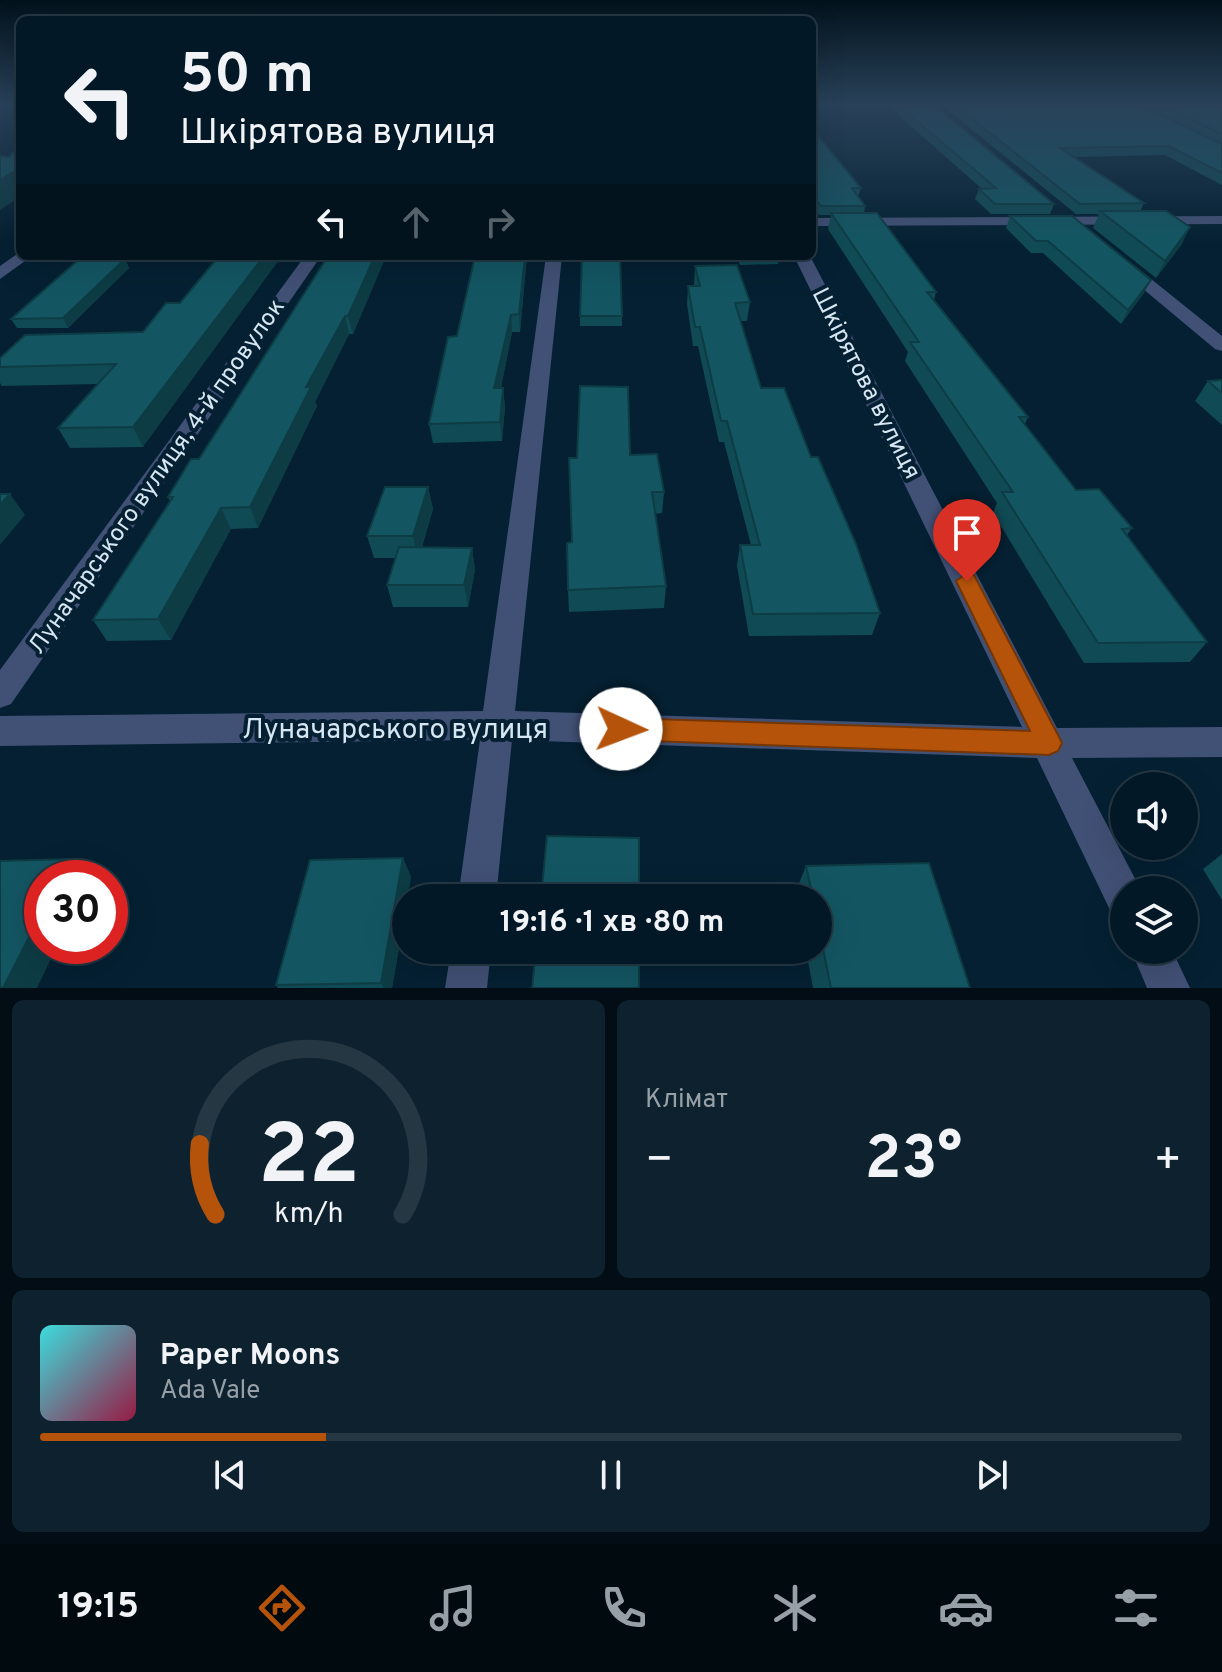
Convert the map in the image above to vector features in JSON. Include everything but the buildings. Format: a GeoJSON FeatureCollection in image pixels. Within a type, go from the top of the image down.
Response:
{"type":"FeatureCollection","features":[{"type":"Feature","properties":{"kind":"street"},"geometry":{"type":"LineString","coordinates":[[1046,201],[1092,239]]}},
{"type":"Feature","properties":{"kind":"street"},"geometry":{"type":"LineString","coordinates":[[816,222],[1222,220]]}},
{"type":"Feature","properties":{"kind":"street"},"geometry":{"type":"LineString","coordinates":[[1116,258],[1222,345]]}},
{"type":"Feature","properties":{"kind":"street"},"geometry":{"type":"LineString","coordinates":[[0,274],[19,260]]}},
{"type":"Feature","properties":{"kind":"street","name":"Луначарського вулиця, 4-й провулок"},"geometry":{"type":"LineString","coordinates":[[0,695],[310,260]]}},
{"type":"Feature","properties":{"kind":"street"},"geometry":{"type":"LineString","coordinates":[[479,884],[554,260]]}},
{"type":"Feature","properties":{"kind":"street","name":"Шкірятова вулиця"},"geometry":{"type":"LineString","coordinates":[[804,260],[1114,876]]}},
{"type":"Feature","properties":{"kind":"street","name":"Луначарського вулиця"},"geometry":{"type":"LineString","coordinates":[[0,731],[499,725],[1049,743],[1222,742]]}},
{"type":"Feature","properties":{"kind":"street"},"geometry":{"type":"LineString","coordinates":[[466,988],[469,964]]}},
{"type":"Feature","properties":{"kind":"street"},"geometry":{"type":"LineString","coordinates":[[1158,964],[1169,988]]}},
{"type":"Feature","properties":{"kind":"route"},"geometry":{"type":"LineString","coordinates":[[621,729],[1049,743],[967,581]]}}]}
